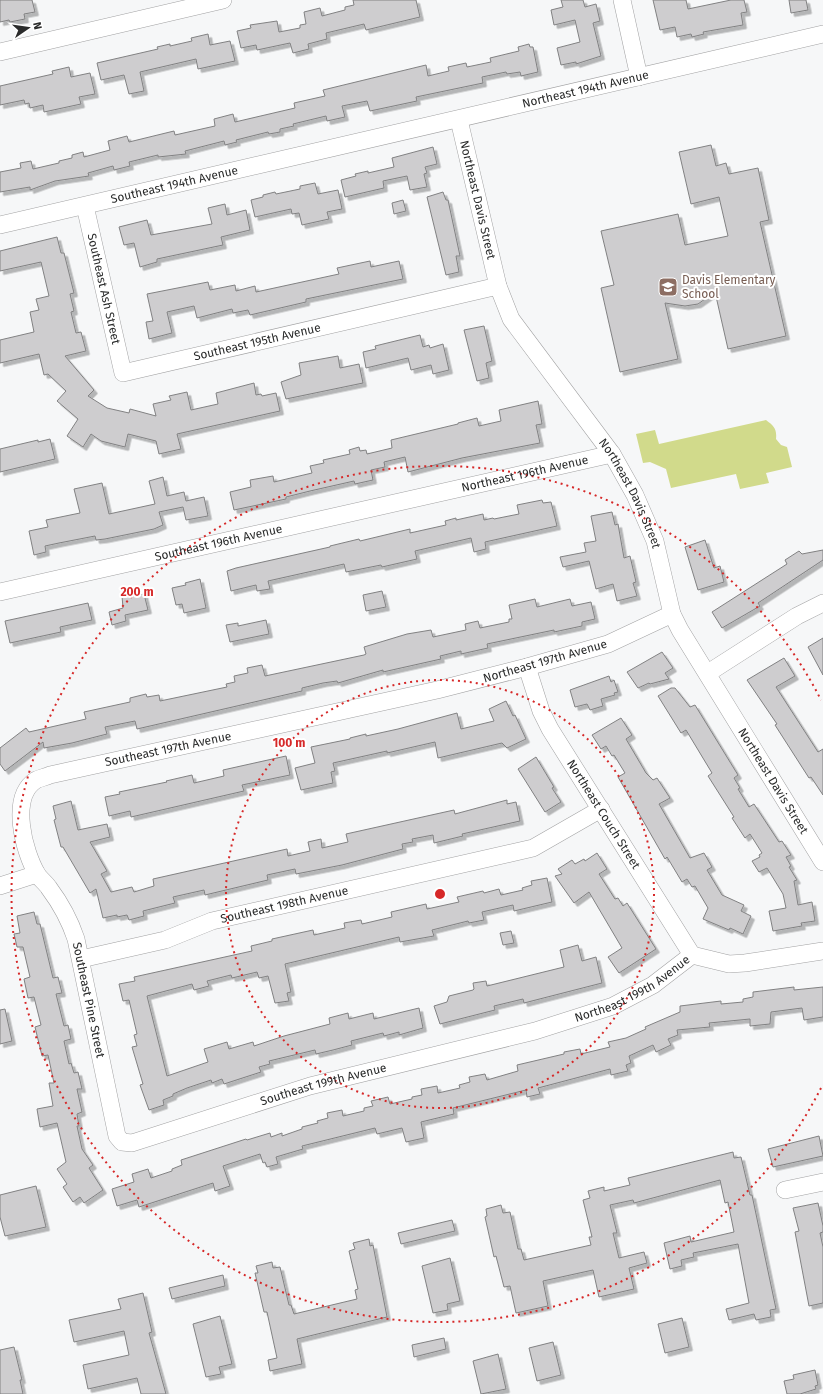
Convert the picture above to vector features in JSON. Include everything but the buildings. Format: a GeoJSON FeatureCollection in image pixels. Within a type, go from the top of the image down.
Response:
{"type":"FeatureCollection","features":[{"type":"Feature","properties":{"kind":"street"},"geometry":{"type":"LineString","coordinates":[[0,52],[223,0]]}},
{"type":"Feature","properties":{"kind":"street"},"geometry":{"type":"LineString","coordinates":[[622,0],[639,77]]}},
{"type":"Feature","properties":{"kind":"street","name":"Northeast 194th Avenue"},"geometry":{"type":"LineString","coordinates":[[349,146],[823,34]]}},
{"type":"Feature","properties":{"kind":"street","name":"Northeast Davis Street"},"geometry":{"type":"LineString","coordinates":[[459,120],[498,286],[511,319],[612,454],[649,525],[655,541],[672,614],[680,630],[708,673],[823,862]]}},
{"type":"Feature","properties":{"kind":"street","name":"Southeast 194th Avenue"},"geometry":{"type":"LineString","coordinates":[[0,225],[349,146]]}},
{"type":"Feature","properties":{"kind":"street","name":"Southeast Ash Street"},"geometry":{"type":"LineString","coordinates":[[85,206],[122,373]]}},
{"type":"Feature","properties":{"kind":"street","name":"Southeast 195th Avenue"},"geometry":{"type":"LineString","coordinates":[[122,373],[498,286]]}},
{"type":"Feature","properties":{"kind":"street","name":"Northeast 196th Avenue"},"geometry":{"type":"LineString","coordinates":[[438,493],[612,454]]}},
{"type":"Feature","properties":{"kind":"street","name":"Southeast 196th Avenue"},"geometry":{"type":"LineString","coordinates":[[0,592],[438,493]]}},
{"type":"Feature","properties":{"kind":"street"},"geometry":{"type":"LineString","coordinates":[[708,673],[797,616],[823,603]]}},
{"type":"Feature","properties":{"kind":"street","name":"Northeast 197th Avenue"},"geometry":{"type":"LineString","coordinates":[[438,690],[608,644],[672,614]]}},
{"type":"Feature","properties":{"kind":"street","name":"Northeast Couch Street"},"geometry":{"type":"LineString","coordinates":[[527,667],[541,711],[550,729],[692,955]]}},
{"type":"Feature","properties":{"kind":"street","name":"Southeast 197th Avenue"},"geometry":{"type":"LineString","coordinates":[[37,874],[27,848],[20,821],[22,799],[27,789],[36,780],[50,775],[438,690]]}},
{"type":"Feature","properties":{"kind":"street","name":"Southeast 198th Avenue"},"geometry":{"type":"LineString","coordinates":[[81,959],[165,940],[212,921],[533,848],[601,809]]}},
{"type":"Feature","properties":{"kind":"street"},"geometry":{"type":"LineString","coordinates":[[0,886],[37,874]]}},
{"type":"Feature","properties":{"kind":"street","name":"Southeast Pine Street"},"geometry":{"type":"LineString","coordinates":[[37,874],[59,902],[71,923],[81,959],[117,1136]]}},
{"type":"Feature","properties":{"kind":"street","name":"Northeast 199th Avenue"},"geometry":{"type":"LineString","coordinates":[[535,1031],[614,1006],[654,985],[692,955],[729,964],[745,963],[823,951]]}},
{"type":"Feature","properties":{"kind":"street","name":"Southeast 199th Avenue"},"geometry":{"type":"LineString","coordinates":[[117,1136],[122,1142],[132,1143],[310,1086],[535,1031]]}},
{"type":"Feature","properties":{"kind":"street"},"geometry":{"type":"LineString","coordinates":[[785,1190],[823,1182]]}},
{"type":"Feature","properties":{"kind":"green space"},"geometry":{"type":"Polygon","coordinates":[[[766,420],[774,428],[776,439],[781,445],[787,447],[792,467],[766,473],[769,483],[740,489],[736,474],[671,488],[666,469],[650,462],[643,463],[636,434],[655,430],[659,444],[766,420]]]}},
{"type":"Feature","properties":{"kind":"place","name":"Davis Elementary School"},"geometry":{"type":"Point","coordinates":[668,287]}}]}
